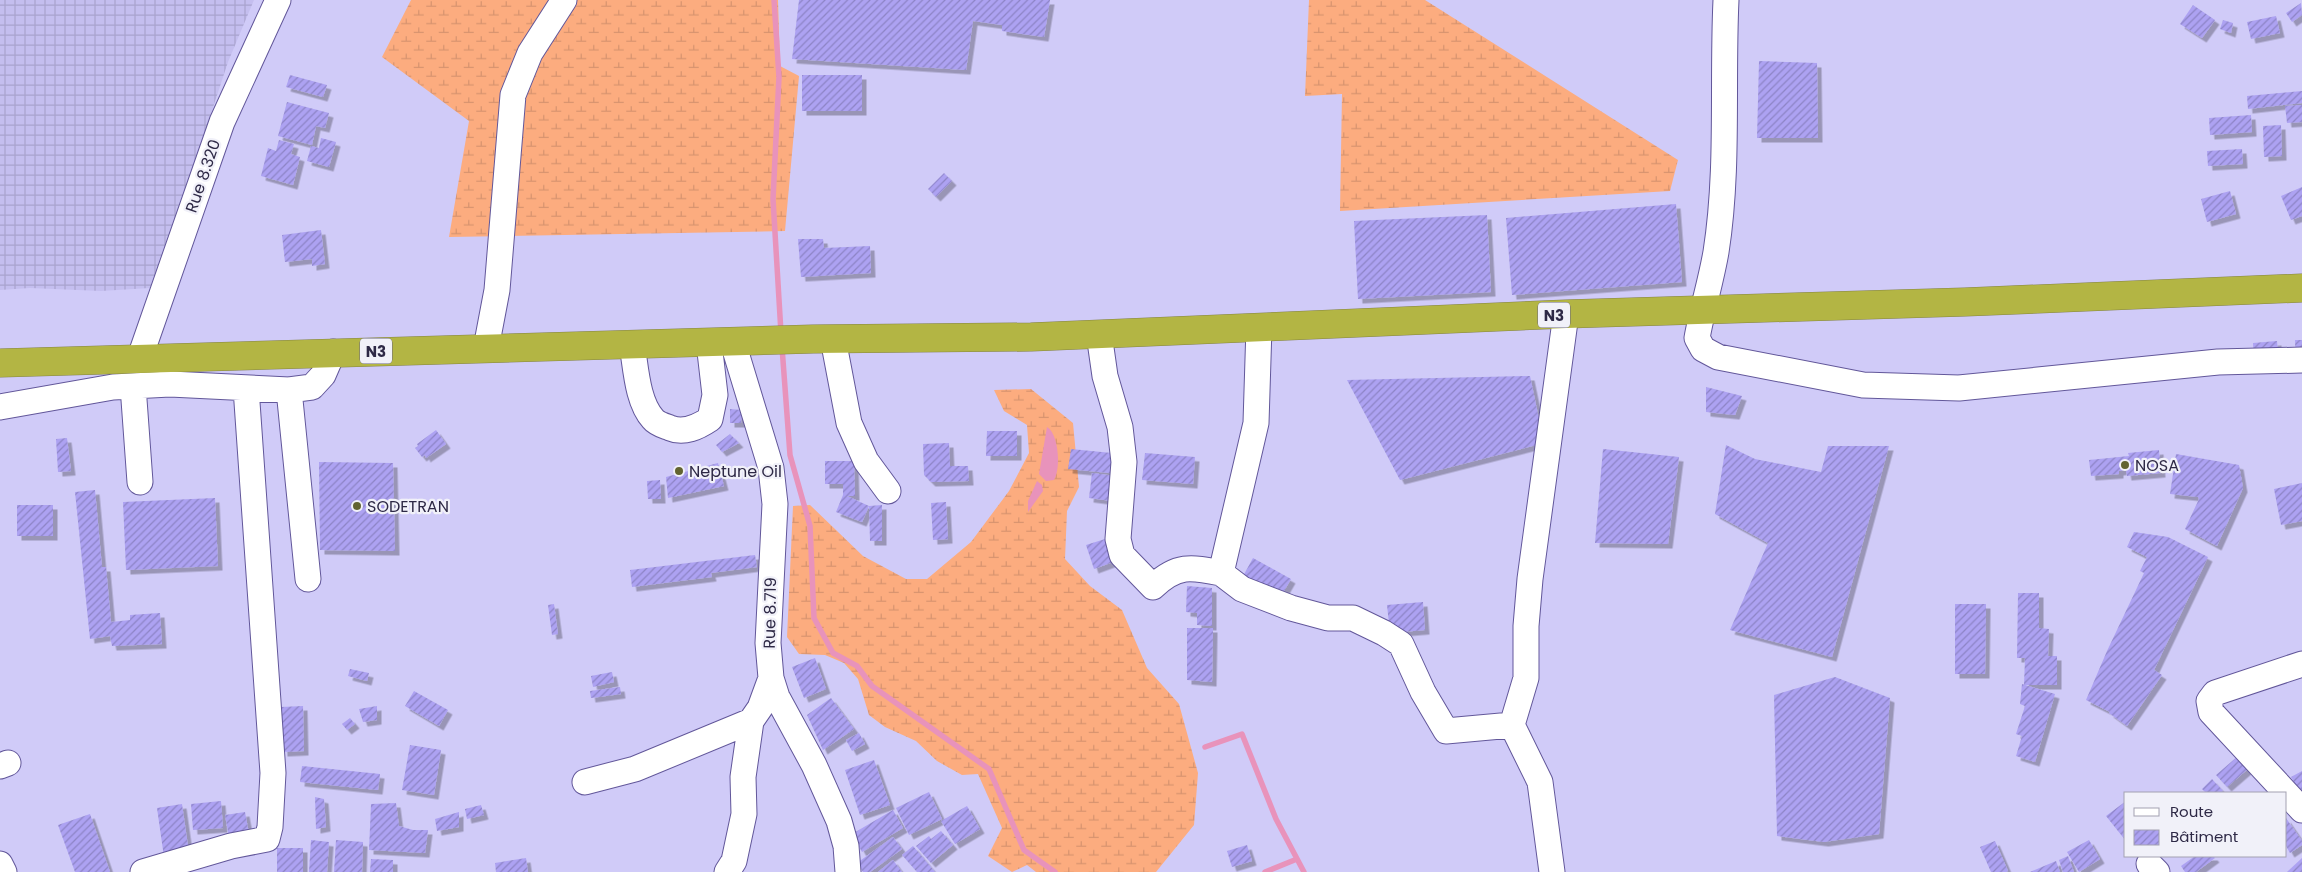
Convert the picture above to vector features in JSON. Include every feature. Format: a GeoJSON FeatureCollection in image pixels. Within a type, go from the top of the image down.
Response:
{"type":"FeatureCollection","features":[{"type":"Feature","properties":{"kind":"highway","name":"N3"},"geometry":{"type":"LineString","coordinates":[[0,363],[140,357],[1099,334],[1566,314],[1702,311],[2302,288]]}},
{"type":"Feature","properties":{"kind":"street","name":"Rue 8.320"},"geometry":{"type":"LineString","coordinates":[[140,357],[222,122],[278,0]]}},
{"type":"Feature","properties":{"kind":"street"},"geometry":{"type":"LineString","coordinates":[[486,348],[498,290],[513,95],[530,53],[564,0]]}},
{"type":"Feature","properties":{"kind":"street"},"geometry":{"type":"LineString","coordinates":[[1726,0],[1723,59],[1724,173],[1716,252],[1697,338],[1703,349],[1718,357],[1863,385],[1959,388],[2218,362],[2302,360]]}},
{"type":"Feature","properties":{"kind":"street"},"geometry":{"type":"LineString","coordinates":[[1552,872],[1540,782],[1512,725],[1526,678],[1526,626],[1530,579],[1566,314]]}},
{"type":"Feature","properties":{"kind":"street"},"geometry":{"type":"LineString","coordinates":[[1221,573],[1256,423],[1259,328]]}},
{"type":"Feature","properties":{"kind":"street"},"geometry":{"type":"LineString","coordinates":[[1099,334],[1105,376],[1120,426],[1124,462],[1118,539],[1122,555],[1153,587],[1165,576],[1191,567],[1221,573],[1242,589],[1291,608],[1328,618],[1353,618],[1384,632],[1401,644],[1423,692],[1446,731],[1512,725]]}},
{"type":"Feature","properties":{"kind":"street"},"geometry":{"type":"LineString","coordinates":[[820,340],[849,423],[866,461],[888,491]]}},
{"type":"Feature","properties":{"kind":"street"},"geometry":{"type":"LineString","coordinates":[[632,345],[643,403],[654,421],[675,430],[687,430],[700,427],[710,419],[715,395],[731,343]]}},
{"type":"Feature","properties":{"kind":"street","name":"Rue 8.719"},"geometry":{"type":"LineString","coordinates":[[731,343],[771,468],[775,504],[768,643],[771,678],[777,697],[814,765],[839,821],[846,846],[848,872]]}},
{"type":"Feature","properties":{"kind":"street"},"geometry":{"type":"LineString","coordinates":[[0,407],[113,387],[170,384],[289,390],[312,387],[323,375],[333,352]]}},
{"type":"Feature","properties":{"kind":"street"},"geometry":{"type":"LineString","coordinates":[[133,386],[140,482]]}},
{"type":"Feature","properties":{"kind":"street"},"geometry":{"type":"LineString","coordinates":[[143,872],[231,846],[266,839],[270,827],[273,772],[246,388]]}},
{"type":"Feature","properties":{"kind":"street"},"geometry":{"type":"LineString","coordinates":[[289,390],[308,579]]}},
{"type":"Feature","properties":{"kind":"street"},"geometry":{"type":"LineString","coordinates":[[2285,792],[2211,712],[2209,701],[2215,693],[2302,664]]}},
{"type":"Feature","properties":{"kind":"street"},"geometry":{"type":"LineString","coordinates":[[727,872],[734,861],[744,814],[743,777],[751,721],[760,708],[771,678]]}},
{"type":"Feature","properties":{"kind":"street"},"geometry":{"type":"LineString","coordinates":[[585,782],[635,768],[751,721]]}},
{"type":"Feature","properties":{"kind":"street"},"geometry":{"type":"LineString","coordinates":[[2287,794],[2302,810]]}},
{"type":"Feature","properties":{"kind":"street"},"geometry":{"type":"LineString","coordinates":[[0,864],[4,872]]}},
{"type":"Feature","properties":{"kind":"shaded area"},"geometry":{"type":"Polygon","coordinates":[[[0,0],[254,0],[228,62],[167,256],[150,288],[101,291],[30,288],[0,290],[0,0]]]}},
{"type":"Feature","properties":{"kind":"shaded area"},"geometry":{"type":"Polygon","coordinates":[[[1047,427],[1051,431],[1056,444],[1058,468],[1054,480],[1046,481],[1039,474],[1047,427]]]}},
{"type":"Feature","properties":{"kind":"shaded area"},"geometry":{"type":"Polygon","coordinates":[[[1037,481],[1042,485],[1043,491],[1028,512],[1028,501],[1037,481]]]}},
{"type":"Feature","properties":{"kind":"green space"},"geometry":{"type":"Polygon","coordinates":[[[411,0],[778,0],[780,66],[799,76],[785,231],[449,237],[469,121],[382,57],[411,0]]]}},
{"type":"Feature","properties":{"kind":"green space"},"geometry":{"type":"Polygon","coordinates":[[[1309,0],[1425,0],[1678,160],[1670,191],[1340,211],[1342,94],[1305,96],[1309,0]]]}},
{"type":"Feature","properties":{"kind":"green space"},"geometry":{"type":"Polygon","coordinates":[[[1031,389],[1073,423],[1079,487],[1067,511],[1065,559],[1090,586],[1122,610],[1147,668],[1179,704],[1198,773],[1194,825],[1156,872],[1036,872],[1027,865],[1012,872],[988,856],[1002,828],[978,774],[962,775],[937,761],[916,741],[885,727],[869,715],[858,679],[844,663],[825,655],[799,654],[787,637],[793,506],[810,505],[863,556],[906,579],[927,579],[971,542],[1009,491],[1029,453],[1027,425],[1004,411],[994,390],[1031,389]]]}},
{"type":"Feature","properties":{"kind":"building"},"geometry":{"type":"Polygon","coordinates":[[[799,0],[1050,0],[1044,37],[1002,31],[1002,25],[973,21],[966,70],[792,59],[799,0]]]}},
{"type":"Feature","properties":{"kind":"building"},"geometry":{"type":"Polygon","coordinates":[[[2301,3],[2302,15],[2292,22],[2286,13],[2301,3]]]}},
{"type":"Feature","properties":{"kind":"building"},"geometry":{"type":"Polygon","coordinates":[[[2193,5],[2215,20],[2202,38],[2180,24],[2193,5]]]}},
{"type":"Feature","properties":{"kind":"building"},"geometry":{"type":"Polygon","coordinates":[[[2276,16],[2280,33],[2251,39],[2247,22],[2276,16]]]}},
{"type":"Feature","properties":{"kind":"building"},"geometry":{"type":"Polygon","coordinates":[[[2223,20],[2233,23],[2231,33],[2220,29],[2223,20]]]}},
{"type":"Feature","properties":{"kind":"building"},"geometry":{"type":"Polygon","coordinates":[[[1759,61],[1817,63],[1818,138],[1757,138],[1759,61]]]}},
{"type":"Feature","properties":{"kind":"building"},"geometry":{"type":"Polygon","coordinates":[[[290,75],[327,85],[323,97],[286,87],[290,75]]]}},
{"type":"Feature","properties":{"kind":"building"},"geometry":{"type":"Polygon","coordinates":[[[802,75],[862,75],[862,111],[802,111],[802,75]]]}},
{"type":"Feature","properties":{"kind":"building"},"geometry":{"type":"Polygon","coordinates":[[[2302,91],[2302,103],[2248,109],[2247,96],[2302,91]]]}},
{"type":"Feature","properties":{"kind":"building"},"geometry":{"type":"Polygon","coordinates":[[[287,102],[329,113],[325,128],[316,126],[312,145],[278,136],[287,102]]]}},
{"type":"Feature","properties":{"kind":"building"},"geometry":{"type":"Polygon","coordinates":[[[2302,105],[2302,122],[2287,123],[2285,106],[2302,105]]]}},
{"type":"Feature","properties":{"kind":"building"},"geometry":{"type":"Polygon","coordinates":[[[2251,115],[2252,132],[2210,135],[2209,118],[2251,115]]]}},
{"type":"Feature","properties":{"kind":"building"},"geometry":{"type":"Polygon","coordinates":[[[2281,125],[2282,156],[2264,157],[2263,126],[2281,125]]]}},
{"type":"Feature","properties":{"kind":"building"},"geometry":{"type":"Polygon","coordinates":[[[321,138],[336,142],[329,167],[307,161],[311,146],[319,148],[321,138]]]}},
{"type":"Feature","properties":{"kind":"building"},"geometry":{"type":"Polygon","coordinates":[[[279,140],[294,144],[291,154],[300,157],[293,185],[261,176],[268,148],[276,151],[279,140]]]}},
{"type":"Feature","properties":{"kind":"building"},"geometry":{"type":"Polygon","coordinates":[[[2242,149],[2243,164],[2208,166],[2207,151],[2242,149]]]}},
{"type":"Feature","properties":{"kind":"building"},"geometry":{"type":"Polygon","coordinates":[[[944,173],[952,181],[936,197],[928,189],[944,173]]]}},
{"type":"Feature","properties":{"kind":"building"},"geometry":{"type":"Polygon","coordinates":[[[2302,187],[2302,216],[2291,220],[2281,196],[2302,187]]]}},
{"type":"Feature","properties":{"kind":"building"},"geometry":{"type":"Polygon","coordinates":[[[2230,191],[2236,214],[2207,222],[2201,199],[2230,191]]]}},
{"type":"Feature","properties":{"kind":"building"},"geometry":{"type":"Polygon","coordinates":[[[1676,204],[1682,282],[1512,295],[1506,218],[1676,204]]]}},
{"type":"Feature","properties":{"kind":"building"},"geometry":{"type":"Polygon","coordinates":[[[1487,215],[1491,292],[1358,299],[1354,221],[1487,215]]]}},
{"type":"Feature","properties":{"kind":"building"},"geometry":{"type":"Polygon","coordinates":[[[321,230],[325,264],[312,266],[312,259],[285,262],[282,235],[321,230]]]}},
{"type":"Feature","properties":{"kind":"building"},"geometry":{"type":"Polygon","coordinates":[[[798,239],[823,239],[824,248],[870,246],[871,273],[801,277],[798,239]]]}},
{"type":"Feature","properties":{"kind":"building"},"geometry":{"type":"Polygon","coordinates":[[[2295,340],[2302,340],[2302,362],[2296,363],[2295,340]]]}},
{"type":"Feature","properties":{"kind":"building"},"geometry":{"type":"Polygon","coordinates":[[[2277,341],[2279,363],[2254,365],[2253,343],[2277,341]]]}},
{"type":"Feature","properties":{"kind":"building"},"geometry":{"type":"Polygon","coordinates":[[[1530,376],[1544,443],[1400,480],[1347,380],[1530,376]]]}},
{"type":"Feature","properties":{"kind":"building"},"geometry":{"type":"Polygon","coordinates":[[[1706,387],[1742,396],[1735,415],[1706,412],[1706,387]]]}},
{"type":"Feature","properties":{"kind":"building"},"geometry":{"type":"Polygon","coordinates":[[[730,409],[742,410],[741,423],[730,423],[730,409]]]}},
{"type":"Feature","properties":{"kind":"building"},"geometry":{"type":"Polygon","coordinates":[[[436,430],[446,444],[426,458],[425,455],[422,457],[415,448],[418,446],[417,444],[436,430]]]}},
{"type":"Feature","properties":{"kind":"building"},"geometry":{"type":"Polygon","coordinates":[[[987,431],[1017,431],[1017,456],[986,456],[987,431]]]}},
{"type":"Feature","properties":{"kind":"building"},"geometry":{"type":"Polygon","coordinates":[[[730,434],[739,443],[722,452],[716,445],[730,434]]]}},
{"type":"Feature","properties":{"kind":"building"},"geometry":{"type":"Polygon","coordinates":[[[67,438],[71,471],[58,472],[56,439],[67,438]]]}},
{"type":"Feature","properties":{"kind":"building"},"geometry":{"type":"Polygon","coordinates":[[[949,443],[950,466],[968,466],[969,481],[931,482],[924,475],[923,444],[949,443]]]}},
{"type":"Feature","properties":{"kind":"building"},"geometry":{"type":"Polygon","coordinates":[[[1726,445],[1755,459],[1821,472],[1828,446],[1889,446],[1832,657],[1730,630],[1768,543],[1715,514],[1726,445]]]}},
{"type":"Feature","properties":{"kind":"building"},"geometry":{"type":"Polygon","coordinates":[[[1071,449],[1122,454],[1120,474],[1068,469],[1071,449]]]}},
{"type":"Feature","properties":{"kind":"building"},"geometry":{"type":"Polygon","coordinates":[[[1603,449],[1679,457],[1668,544],[1595,543],[1603,449]]]}},
{"type":"Feature","properties":{"kind":"building","name":"NOSA"},"geometry":{"type":"Polygon","coordinates":[[[2159,450],[2161,473],[2127,476],[2126,470],[2119,471],[2119,474],[2091,476],[2089,460],[2129,456],[2128,453],[2159,450]]]}},
{"type":"Feature","properties":{"kind":"building"},"geometry":{"type":"Polygon","coordinates":[[[1145,453],[1195,457],[1193,484],[1142,480],[1145,453]]]}},
{"type":"Feature","properties":{"kind":"building"},"geometry":{"type":"Polygon","coordinates":[[[2176,454],[2239,465],[2243,488],[2217,546],[2185,529],[2199,499],[2198,497],[2170,494],[2176,454]]]}},
{"type":"Feature","properties":{"kind":"building"},"geometry":{"type":"Polygon","coordinates":[[[825,461],[854,461],[855,496],[847,496],[869,506],[862,522],[836,512],[843,495],[843,484],[825,484],[825,461]]]}},
{"type":"Feature","properties":{"kind":"building","name":"SODETRAN"},"geometry":{"type":"Polygon","coordinates":[[[319,462],[393,463],[395,551],[320,550],[319,462]]]}},
{"type":"Feature","properties":{"kind":"building"},"geometry":{"type":"Polygon","coordinates":[[[718,463],[724,486],[668,498],[666,477],[718,463]]]}},
{"type":"Feature","properties":{"kind":"building"},"geometry":{"type":"Polygon","coordinates":[[[1092,473],[1115,476],[1112,501],[1089,498],[1092,473]]]}},
{"type":"Feature","properties":{"kind":"building"},"geometry":{"type":"Polygon","coordinates":[[[660,480],[661,499],[648,499],[647,481],[660,480]]]}},
{"type":"Feature","properties":{"kind":"building"},"geometry":{"type":"Polygon","coordinates":[[[2302,483],[2302,521],[2281,525],[2274,489],[2302,483]]]}},
{"type":"Feature","properties":{"kind":"building"},"geometry":{"type":"Polygon","coordinates":[[[95,490],[102,567],[106,567],[111,622],[130,620],[130,615],[160,613],[162,644],[112,646],[110,636],[90,639],[75,492],[95,490]]]}},
{"type":"Feature","properties":{"kind":"building"},"geometry":{"type":"Polygon","coordinates":[[[215,498],[218,566],[126,570],[123,502],[215,498]]]}},
{"type":"Feature","properties":{"kind":"building"},"geometry":{"type":"Polygon","coordinates":[[[946,502],[948,539],[933,540],[931,503],[946,502]]]}},
{"type":"Feature","properties":{"kind":"building"},"geometry":{"type":"Polygon","coordinates":[[[17,505],[53,505],[53,536],[17,536],[17,505]]]}},
{"type":"Feature","properties":{"kind":"building"},"geometry":{"type":"Polygon","coordinates":[[[882,505],[882,541],[870,541],[869,506],[882,505]]]}},
{"type":"Feature","properties":{"kind":"building"},"geometry":{"type":"Polygon","coordinates":[[[2134,532],[2168,537],[2208,557],[2154,670],[2162,675],[2127,726],[2110,712],[2086,700],[2144,573],[2140,571],[2147,557],[2127,547],[2134,532]]]}},
{"type":"Feature","properties":{"kind":"building"},"geometry":{"type":"Polygon","coordinates":[[[1105,539],[1113,562],[1094,569],[1086,545],[1105,539]]]}},
{"type":"Feature","properties":{"kind":"building"},"geometry":{"type":"Polygon","coordinates":[[[755,555],[757,567],[711,573],[712,577],[632,587],[630,570],[755,555]]]}},
{"type":"Feature","properties":{"kind":"building"},"geometry":{"type":"Polygon","coordinates":[[[1253,558],[1291,579],[1280,598],[1242,578],[1253,558]]]}},
{"type":"Feature","properties":{"kind":"building"},"geometry":{"type":"Polygon","coordinates":[[[1187,586],[1212,588],[1212,626],[1197,625],[1197,613],[1186,612],[1187,586]]]}},
{"type":"Feature","properties":{"kind":"building"},"geometry":{"type":"Polygon","coordinates":[[[2018,593],[2039,593],[2039,628],[2049,629],[2048,656],[2057,656],[2057,685],[2024,685],[2025,658],[2017,658],[2018,593]]]}},
{"type":"Feature","properties":{"kind":"building"},"geometry":{"type":"Polygon","coordinates":[[[1423,602],[1425,630],[1390,633],[1387,605],[1423,602]]]}},
{"type":"Feature","properties":{"kind":"building"},"geometry":{"type":"Polygon","coordinates":[[[554,604],[558,634],[552,635],[548,605],[554,604]]]}},
{"type":"Feature","properties":{"kind":"building"},"geometry":{"type":"Polygon","coordinates":[[[1955,604],[1986,604],[1985,674],[1955,674],[1955,604]]]}},
{"type":"Feature","properties":{"kind":"building"},"geometry":{"type":"Polygon","coordinates":[[[1187,628],[1213,628],[1212,682],[1187,680],[1187,628]]]}},
{"type":"Feature","properties":{"kind":"building"},"geometry":{"type":"Polygon","coordinates":[[[815,658],[826,689],[804,698],[792,667],[815,658]]]}},
{"type":"Feature","properties":{"kind":"building"},"geometry":{"type":"Polygon","coordinates":[[[350,669],[369,673],[367,681],[348,676],[350,669]]]}},
{"type":"Feature","properties":{"kind":"building"},"geometry":{"type":"Polygon","coordinates":[[[612,672],[614,682],[593,687],[591,676],[612,672]]]}},
{"type":"Feature","properties":{"kind":"building"},"geometry":{"type":"Polygon","coordinates":[[[1835,677],[1890,698],[1879,834],[1824,842],[1777,836],[1774,695],[1835,677]]]}},
{"type":"Feature","properties":{"kind":"building"},"geometry":{"type":"Polygon","coordinates":[[[2022,684],[2055,694],[2035,762],[2016,756],[2022,736],[2016,734],[2025,706],[2020,704],[2022,684]]]}},
{"type":"Feature","properties":{"kind":"building"},"geometry":{"type":"Polygon","coordinates":[[[620,687],[621,694],[591,698],[590,691],[620,687]]]}},
{"type":"Feature","properties":{"kind":"building"},"geometry":{"type":"Polygon","coordinates":[[[414,691],[448,710],[439,726],[405,706],[414,691]]]}},
{"type":"Feature","properties":{"kind":"building"},"geometry":{"type":"Polygon","coordinates":[[[831,698],[854,729],[823,750],[807,715],[831,698]]]}},
{"type":"Feature","properties":{"kind":"building"},"geometry":{"type":"Polygon","coordinates":[[[303,706],[304,751],[283,752],[281,707],[303,706]]]}},
{"type":"Feature","properties":{"kind":"building"},"geometry":{"type":"Polygon","coordinates":[[[377,706],[377,720],[363,722],[359,709],[377,706]]]}},
{"type":"Feature","properties":{"kind":"building"},"geometry":{"type":"Polygon","coordinates":[[[350,718],[355,724],[347,730],[342,724],[350,718]]]}},
{"type":"Feature","properties":{"kind":"building"},"geometry":{"type":"Polygon","coordinates":[[[859,733],[865,744],[852,751],[846,740],[859,733]]]}},
{"type":"Feature","properties":{"kind":"building"},"geometry":{"type":"Polygon","coordinates":[[[410,745],[441,750],[434,795],[402,790],[410,745]]]}},
{"type":"Feature","properties":{"kind":"building"},"geometry":{"type":"Polygon","coordinates":[[[2238,756],[2249,768],[2227,787],[2216,775],[2238,756]]]}},
{"type":"Feature","properties":{"kind":"building"},"geometry":{"type":"Polygon","coordinates":[[[874,760],[890,805],[860,815],[845,770],[874,760]]]}},
{"type":"Feature","properties":{"kind":"building"},"geometry":{"type":"Polygon","coordinates":[[[302,766],[380,774],[378,790],[300,782],[302,766]]]}},
{"type":"Feature","properties":{"kind":"building"},"geometry":{"type":"Polygon","coordinates":[[[2302,771],[2302,795],[2291,777],[2302,771]]]}},
{"type":"Feature","properties":{"kind":"building"},"geometry":{"type":"Polygon","coordinates":[[[2212,779],[2223,791],[2205,792],[2202,789],[2212,779]]]}},
{"type":"Feature","properties":{"kind":"building"},"geometry":{"type":"Polygon","coordinates":[[[929,792],[942,819],[909,835],[896,808],[929,792]]]}},
{"type":"Feature","properties":{"kind":"building"},"geometry":{"type":"Polygon","coordinates":[[[315,797],[324,799],[326,827],[316,829],[315,797]]]}},
{"type":"Feature","properties":{"kind":"building"},"geometry":{"type":"Polygon","coordinates":[[[221,801],[223,828],[193,830],[191,804],[221,801]]]}},
{"type":"Feature","properties":{"kind":"building"},"geometry":{"type":"Polygon","coordinates":[[[2124,802],[2124,838],[2106,816],[2124,802]]]}},
{"type":"Feature","properties":{"kind":"building"},"geometry":{"type":"Polygon","coordinates":[[[396,803],[399,826],[413,830],[428,830],[425,853],[369,850],[371,804],[396,803]]]}},
{"type":"Feature","properties":{"kind":"building"},"geometry":{"type":"Polygon","coordinates":[[[182,804],[189,853],[164,857],[157,808],[182,804]]]}},
{"type":"Feature","properties":{"kind":"building"},"geometry":{"type":"Polygon","coordinates":[[[481,805],[484,815],[467,819],[465,809],[481,805]]]}},
{"type":"Feature","properties":{"kind":"building"},"geometry":{"type":"Polygon","coordinates":[[[967,806],[980,829],[955,844],[941,821],[967,806]]]}},
{"type":"Feature","properties":{"kind":"building"},"geometry":{"type":"Polygon","coordinates":[[[893,810],[903,828],[862,852],[852,834],[893,810]]]}},
{"type":"Feature","properties":{"kind":"building"},"geometry":{"type":"Polygon","coordinates":[[[245,812],[250,839],[230,843],[225,815],[245,812]]]}},
{"type":"Feature","properties":{"kind":"building"},"geometry":{"type":"Polygon","coordinates":[[[459,812],[459,827],[437,831],[435,819],[459,812]]]}},
{"type":"Feature","properties":{"kind":"building"},"geometry":{"type":"Polygon","coordinates":[[[90,814],[110,872],[75,872],[58,825],[90,814]]]}},
{"type":"Feature","properties":{"kind":"building"},"geometry":{"type":"Polygon","coordinates":[[[2287,819],[2302,841],[2302,845],[2290,853],[2287,848],[2287,819]]]}},
{"type":"Feature","properties":{"kind":"building"},"geometry":{"type":"Polygon","coordinates":[[[941,831],[953,845],[931,863],[916,846],[929,836],[931,839],[941,831]]]}},
{"type":"Feature","properties":{"kind":"building"},"geometry":{"type":"Polygon","coordinates":[[[893,837],[902,849],[870,872],[863,872],[857,863],[893,837]]]}},
{"type":"Feature","properties":{"kind":"building"},"geometry":{"type":"Polygon","coordinates":[[[311,840],[329,842],[327,872],[309,872],[311,840]]]}},
{"type":"Feature","properties":{"kind":"building"},"geometry":{"type":"Polygon","coordinates":[[[336,840],[363,842],[362,872],[334,872],[336,840]]]}},
{"type":"Feature","properties":{"kind":"building"},"geometry":{"type":"Polygon","coordinates":[[[2089,840],[2100,859],[2079,872],[2067,852],[2089,840]]]}},
{"type":"Feature","properties":{"kind":"building"},"geometry":{"type":"Polygon","coordinates":[[[1995,841],[2008,871],[2006,872],[1991,872],[1980,847],[1995,841]]]}},
{"type":"Feature","properties":{"kind":"building"},"geometry":{"type":"Polygon","coordinates":[[[1247,845],[1252,861],[1232,867],[1227,851],[1247,845]]]}},
{"type":"Feature","properties":{"kind":"building"},"geometry":{"type":"Polygon","coordinates":[[[913,846],[935,872],[917,872],[902,855],[913,846]]]}},
{"type":"Feature","properties":{"kind":"building"},"geometry":{"type":"Polygon","coordinates":[[[277,848],[303,848],[303,872],[277,872],[277,848]]]}},
{"type":"Feature","properties":{"kind":"building"},"geometry":{"type":"Polygon","coordinates":[[[2068,856],[2074,872],[2063,872],[2059,860],[2068,856]]]}},
{"type":"Feature","properties":{"kind":"building"},"geometry":{"type":"Polygon","coordinates":[[[2194,857],[2215,858],[2196,872],[2185,872],[2181,866],[2194,857]]]}},
{"type":"Feature","properties":{"kind":"building"},"geometry":{"type":"Polygon","coordinates":[[[526,858],[528,872],[496,872],[495,863],[526,858]]]}},
{"type":"Feature","properties":{"kind":"building"},"geometry":{"type":"Polygon","coordinates":[[[2302,858],[2302,872],[2287,872],[2302,858]]]}},
{"type":"Feature","properties":{"kind":"building"},"geometry":{"type":"Polygon","coordinates":[[[371,859],[393,860],[393,872],[370,872],[371,859]]]}},
{"type":"Feature","properties":{"kind":"building"},"geometry":{"type":"Polygon","coordinates":[[[893,860],[902,872],[878,872],[893,860]]]}},
{"type":"Feature","properties":{"kind":"building"},"geometry":{"type":"Polygon","coordinates":[[[2056,861],[2060,872],[2030,872],[2056,861]]]}},
{"type":"Feature","properties":{"kind":"waterway"},"geometry":{"type":"LineString","coordinates":[[774,0],[779,77],[773,199],[781,333]]}},
{"type":"Feature","properties":{"kind":"waterway"},"geometry":{"type":"LineString","coordinates":[[782,347],[790,455],[810,526],[814,618],[833,653],[857,666],[872,686],[989,769],[1024,850],[1055,872]]}},
{"type":"Feature","properties":{"kind":"waterway"},"geometry":{"type":"LineString","coordinates":[[1205,747],[1242,734],[1276,819],[1304,872]]}},
{"type":"Feature","properties":{"kind":"waterway"},"geometry":{"type":"LineString","coordinates":[[1265,872],[1297,859]]}},
{"type":"Feature","properties":{"kind":"place","name":"NOSA"},"geometry":{"type":"Point","coordinates":[2125,465]}},
{"type":"Feature","properties":{"kind":"place","name":"Neptune Oil"},"geometry":{"type":"Point","coordinates":[679,471]}},
{"type":"Feature","properties":{"kind":"place","name":"SODETRAN"},"geometry":{"type":"Point","coordinates":[357,506]}}]}
